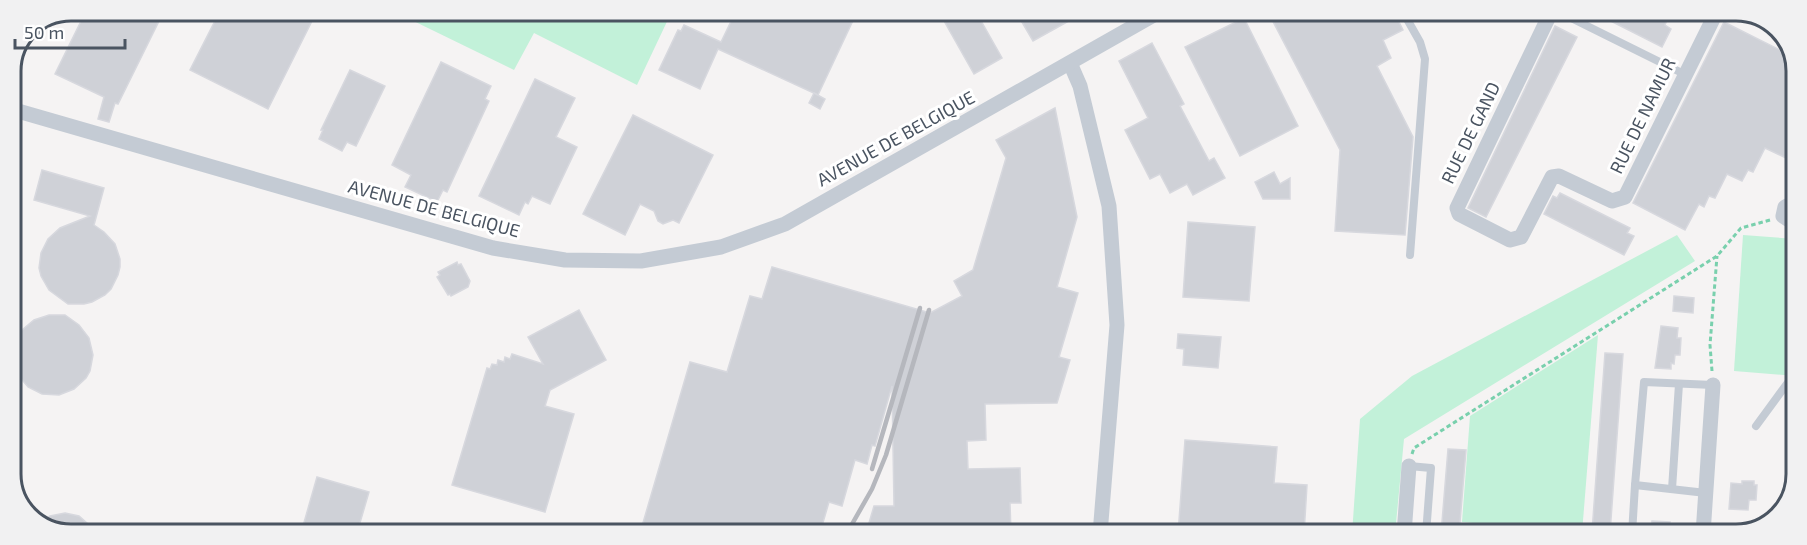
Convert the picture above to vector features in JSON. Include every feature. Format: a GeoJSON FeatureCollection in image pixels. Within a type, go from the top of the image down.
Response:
{"type":"FeatureCollection","features":[{"type":"Feature","properties":{"kind":"street","name":"AVENUE DE BELGIQUE"},"geometry":{"type":"LineString","coordinates":[[21,112],[493,248],[565,260],[641,261],[721,247],[785,224],[1143,21]]}},
{"type":"Feature","properties":{"kind":"street","name":"RUE DE GAND"},"geometry":{"type":"LineString","coordinates":[[1547,21],[1457,207],[1459,214],[1510,240],[1521,237],[1552,177]]}},
{"type":"Feature","properties":{"kind":"street","name":"RUE DE NAMUR"},"geometry":{"type":"LineString","coordinates":[[1552,177],[1559,176],[1612,201],[1625,197],[1712,21]]}},
{"type":"Feature","properties":{"kind":"street"},"geometry":{"type":"LineString","coordinates":[[1070,63],[1080,86],[1109,206],[1117,325],[1101,524]]}},
{"type":"Feature","properties":{"kind":"street"},"geometry":{"type":"LineString","coordinates":[[1704,524],[1713,386]]}},
{"type":"Feature","properties":{"kind":"street"},"geometry":{"type":"LineString","coordinates":[[1405,524],[1409,466]]}},
{"type":"Feature","properties":{"kind":"lane"},"geometry":{"type":"LineString","coordinates":[[1408,21],[1420,42],[1425,59],[1410,255]]}},
{"type":"Feature","properties":{"kind":"lane"},"geometry":{"type":"LineString","coordinates":[[1577,21],[1684,74]]}},
{"type":"Feature","properties":{"kind":"lane"},"geometry":{"type":"LineString","coordinates":[[1633,524],[1644,382],[1713,386]]}},
{"type":"Feature","properties":{"kind":"lane"},"geometry":{"type":"LineString","coordinates":[[1672,489],[1679,384]]}},
{"type":"Feature","properties":{"kind":"lane"},"geometry":{"type":"LineString","coordinates":[[1756,426],[1786,385]]}},
{"type":"Feature","properties":{"kind":"lane"},"geometry":{"type":"LineString","coordinates":[[1409,466],[1431,468],[1427,524]]}},
{"type":"Feature","properties":{"kind":"lane"},"geometry":{"type":"LineString","coordinates":[[1635,485],[1706,493]]}},
{"type":"Feature","properties":{"kind":"path"},"geometry":{"type":"LineString","coordinates":[[1409,466],[1414,448],[1717,256],[1742,228],[1786,220]]}},
{"type":"Feature","properties":{"kind":"path"},"geometry":{"type":"LineString","coordinates":[[1713,386],[1710,345],[1717,256]]}},
{"type":"Feature","properties":{"kind":"green space"},"geometry":{"type":"Polygon","coordinates":[[[414,21],[667,21],[637,85],[534,33],[514,70],[414,21]]]}},
{"type":"Feature","properties":{"kind":"green space"},"geometry":{"type":"Polygon","coordinates":[[[1677,235],[1695,261],[1404,439],[1396,524],[1353,524],[1360,419],[1412,376],[1677,235]]]}},
{"type":"Feature","properties":{"kind":"green space"},"geometry":{"type":"Polygon","coordinates":[[[1743,235],[1786,238],[1786,375],[1734,371],[1743,235]]]}},
{"type":"Feature","properties":{"kind":"green space"},"geometry":{"type":"Polygon","coordinates":[[[1598,335],[1583,524],[1462,522],[1470,416],[1598,335]]]}},
{"type":"Feature","properties":{"kind":"building"},"geometry":{"type":"Polygon","coordinates":[[[81,21],[159,21],[118,104],[115,103],[109,122],[98,119],[104,97],[55,74],[81,21]]]}},
{"type":"Feature","properties":{"kind":"building"},"geometry":{"type":"Polygon","coordinates":[[[215,21],[312,21],[268,109],[190,70],[215,21]]]}},
{"type":"Feature","properties":{"kind":"building"},"geometry":{"type":"Polygon","coordinates":[[[731,21],[853,21],[818,95],[718,49],[700,89],[659,70],[678,30],[681,31],[684,25],[721,42],[731,21]]]}},
{"type":"Feature","properties":{"kind":"building"},"geometry":{"type":"Polygon","coordinates":[[[944,21],[981,21],[1002,58],[974,74],[944,21]]]}},
{"type":"Feature","properties":{"kind":"building"},"geometry":{"type":"Polygon","coordinates":[[[1021,21],[1069,21],[1033,41],[1021,21]]]}},
{"type":"Feature","properties":{"kind":"building"},"geometry":{"type":"Polygon","coordinates":[[[1238,21],[1246,21],[1298,126],[1240,156],[1185,47],[1238,21]]]}},
{"type":"Feature","properties":{"kind":"building"},"geometry":{"type":"Polygon","coordinates":[[[1273,21],[1398,21],[1403,30],[1383,40],[1391,58],[1377,66],[1413,137],[1405,235],[1335,231],[1340,150],[1273,21]]]}},
{"type":"Feature","properties":{"kind":"building"},"geometry":{"type":"Polygon","coordinates":[[[1611,21],[1667,21],[1665,25],[1671,29],[1662,47],[1611,21]]]}},
{"type":"Feature","properties":{"kind":"building"},"geometry":{"type":"Polygon","coordinates":[[[1724,22],[1781,51],[1786,68],[1786,158],[1765,148],[1753,172],[1748,170],[1742,181],[1727,174],[1715,198],[1709,196],[1704,207],[1699,204],[1685,230],[1633,203],[1724,22]]]}},
{"type":"Feature","properties":{"kind":"building"},"geometry":{"type":"Polygon","coordinates":[[[1555,26],[1577,37],[1486,217],[1468,208],[1555,26]]]}},
{"type":"Feature","properties":{"kind":"building"},"geometry":{"type":"Polygon","coordinates":[[[1152,43],[1184,104],[1180,106],[1209,161],[1214,158],[1225,178],[1193,195],[1187,184],[1170,193],[1160,174],[1150,179],[1125,130],[1148,118],[1119,61],[1152,43]]]}},
{"type":"Feature","properties":{"kind":"building"},"geometry":{"type":"Polygon","coordinates":[[[441,62],[491,86],[485,99],[489,101],[447,192],[443,190],[437,202],[405,187],[411,175],[392,165],[441,62]]]}},
{"type":"Feature","properties":{"kind":"building"},"geometry":{"type":"Polygon","coordinates":[[[350,70],[385,86],[356,146],[347,142],[342,151],[319,139],[323,130],[321,130],[350,70]]]}},
{"type":"Feature","properties":{"kind":"building"},"geometry":{"type":"Polygon","coordinates":[[[535,79],[575,98],[556,137],[577,147],[550,204],[532,196],[528,204],[525,202],[519,215],[479,196],[535,79]]]}},
{"type":"Feature","properties":{"kind":"building"},"geometry":{"type":"Polygon","coordinates":[[[814,93],[825,99],[820,109],[809,103],[814,93]]]}},
{"type":"Feature","properties":{"kind":"building"},"geometry":{"type":"Polygon","coordinates":[[[1055,108],[1077,217],[1057,287],[1078,293],[1059,357],[1070,360],[1057,403],[985,404],[986,440],[967,441],[968,469],[1020,468],[1021,503],[1010,503],[1011,524],[869,524],[874,506],[894,506],[892,386],[875,446],[872,445],[867,464],[855,460],[842,506],[829,502],[823,524],[643,524],[690,362],[727,372],[750,296],[762,299],[772,267],[930,313],[962,296],[954,281],[973,270],[1006,158],[996,140],[1055,108]]]}},
{"type":"Feature","properties":{"kind":"building"},"geometry":{"type":"Polygon","coordinates":[[[633,115],[713,155],[679,223],[673,220],[663,224],[658,221],[654,211],[640,204],[625,235],[583,214],[633,115]]]}},
{"type":"Feature","properties":{"kind":"building"},"geometry":{"type":"Polygon","coordinates":[[[42,170],[104,188],[94,225],[115,244],[120,267],[111,289],[92,302],[68,304],[49,290],[41,276],[39,268],[41,253],[48,239],[60,228],[90,216],[34,200],[42,170]]]}},
{"type":"Feature","properties":{"kind":"building"},"geometry":{"type":"Polygon","coordinates":[[[1274,172],[1280,184],[1290,178],[1290,199],[1263,199],[1255,182],[1274,172]]]}},
{"type":"Feature","properties":{"kind":"building"},"geometry":{"type":"Polygon","coordinates":[[[1560,193],[1630,228],[1627,233],[1634,236],[1624,255],[1544,214],[1553,196],[1557,198],[1560,193]]]}},
{"type":"Feature","properties":{"kind":"building"},"geometry":{"type":"Polygon","coordinates":[[[1188,222],[1255,227],[1249,301],[1183,297],[1188,222]]]}},
{"type":"Feature","properties":{"kind":"building"},"geometry":{"type":"Polygon","coordinates":[[[457,262],[458,265],[461,264],[470,281],[468,287],[451,296],[448,295],[437,277],[440,275],[438,272],[457,262]]]}},
{"type":"Feature","properties":{"kind":"building"},"geometry":{"type":"Polygon","coordinates":[[[1674,296],[1694,298],[1693,313],[1673,311],[1674,296]]]}},
{"type":"Feature","properties":{"kind":"building"},"geometry":{"type":"Polygon","coordinates":[[[579,310],[606,360],[550,390],[545,406],[574,414],[545,512],[452,485],[487,368],[490,369],[492,364],[497,365],[498,360],[504,362],[505,357],[510,359],[512,354],[543,364],[528,337],[579,310]]]}},
{"type":"Feature","properties":{"kind":"building"},"geometry":{"type":"Polygon","coordinates":[[[49,315],[65,315],[79,325],[89,338],[93,355],[90,371],[74,389],[59,395],[42,394],[28,387],[21,379],[21,332],[34,320],[49,315]]]}},
{"type":"Feature","properties":{"kind":"building"},"geometry":{"type":"Polygon","coordinates":[[[1661,326],[1678,328],[1677,338],[1681,338],[1680,355],[1675,355],[1671,369],[1655,368],[1661,326]]]}},
{"type":"Feature","properties":{"kind":"building"},"geometry":{"type":"Polygon","coordinates":[[[1178,334],[1221,337],[1218,368],[1183,365],[1184,349],[1177,348],[1178,334]]]}},
{"type":"Feature","properties":{"kind":"building"},"geometry":{"type":"Polygon","coordinates":[[[1605,353],[1623,354],[1611,524],[1593,524],[1605,353]]]}},
{"type":"Feature","properties":{"kind":"building"},"geometry":{"type":"Polygon","coordinates":[[[1185,440],[1277,447],[1274,483],[1307,485],[1305,524],[1179,524],[1185,440]]]}},
{"type":"Feature","properties":{"kind":"building"},"geometry":{"type":"Polygon","coordinates":[[[1448,449],[1466,450],[1460,524],[1442,524],[1448,449]]]}},
{"type":"Feature","properties":{"kind":"building"},"geometry":{"type":"Polygon","coordinates":[[[317,477],[369,492],[360,524],[304,524],[317,477]]]}},
{"type":"Feature","properties":{"kind":"building"},"geometry":{"type":"Polygon","coordinates":[[[1742,481],[1754,481],[1754,485],[1757,485],[1756,500],[1749,500],[1748,510],[1729,509],[1731,483],[1742,484],[1742,481]]]}},
{"type":"Feature","properties":{"kind":"building"},"geometry":{"type":"Polygon","coordinates":[[[65,513],[79,516],[88,524],[58,522],[47,518],[65,513]]]}},
{"type":"Feature","properties":{"kind":"building"},"geometry":{"type":"Polygon","coordinates":[[[1652,521],[1670,522],[1670,524],[1652,524],[1652,521]]]}},
{"type":"Feature","properties":{"kind":"railway"},"geometry":{"type":"LineString","coordinates":[[872,469],[920,308]]}},
{"type":"Feature","properties":{"kind":"railway"},"geometry":{"type":"LineString","coordinates":[[852,524],[872,489],[886,455],[929,310]]}}]}
